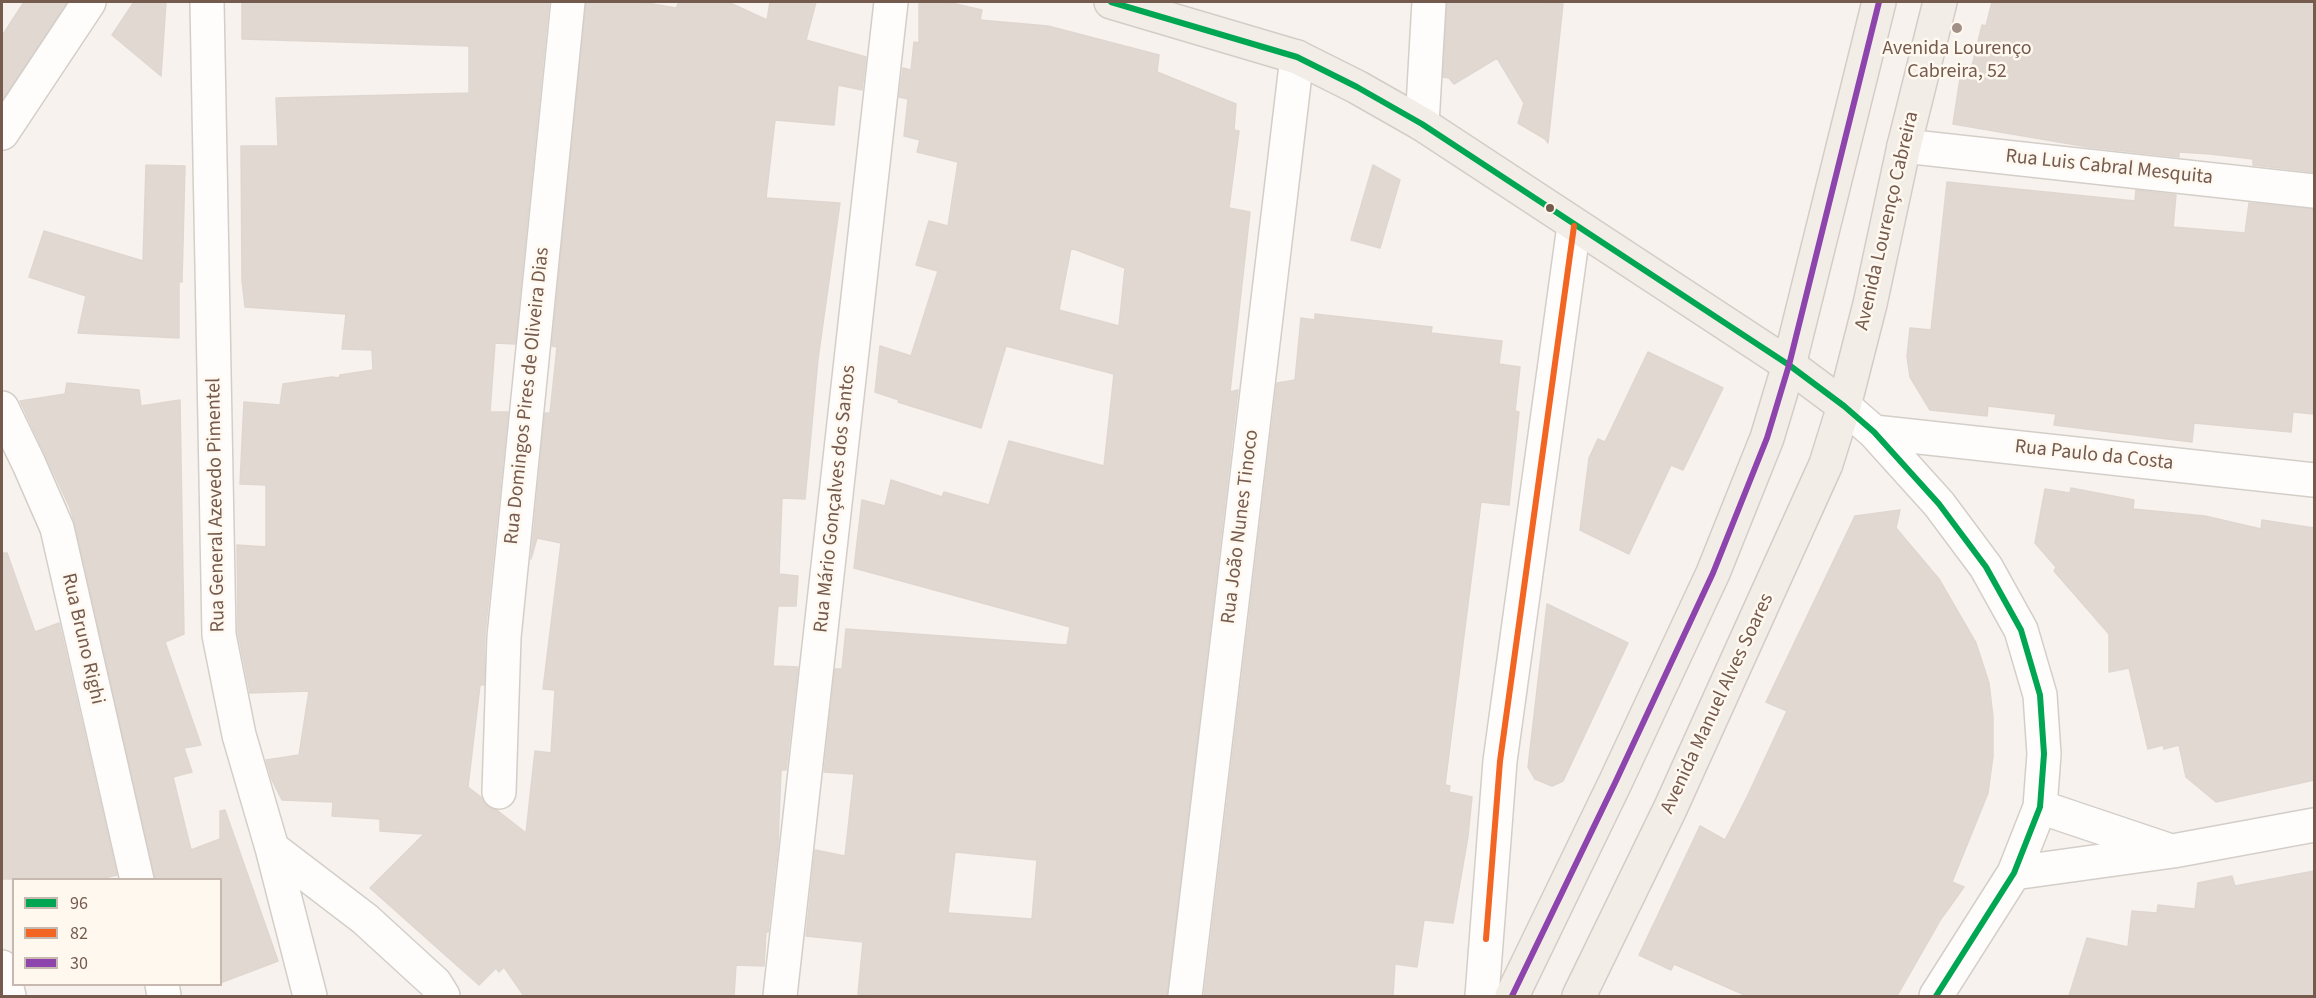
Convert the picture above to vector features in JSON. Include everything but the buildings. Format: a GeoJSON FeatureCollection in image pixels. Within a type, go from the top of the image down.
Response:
{"type":"FeatureCollection","features":[{"type":"Feature","properties":{"kind":"main road"},"geometry":{"type":"LineString","coordinates":[[1111,2],[1298,57],[1357,87],[1422,124],[1574,226],[1789,365],[1844,406]]}},
{"type":"Feature","properties":{"kind":"main road"},"geometry":{"type":"LineString","coordinates":[[1512,996],[1610,794],[1716,565],[1767,438],[1789,365],[1879,2]]}},
{"type":"Feature","properties":{"kind":"main road","name":"Avenida Lourenço Cabreira"},"geometry":{"type":"LineString","coordinates":[[1844,406],[1940,2]]}},
{"type":"Feature","properties":{"kind":"main road","name":"Avenida Manuel Alves Soares"},"geometry":{"type":"LineString","coordinates":[[1579,996],[1670,809],[1767,597],[1826,464],[1844,406]]}},
{"type":"Feature","properties":{"kind":"street"},"geometry":{"type":"LineString","coordinates":[[2,133],[89,2]]}},
{"type":"Feature","properties":{"kind":"street","name":"Rua General Azevedo Pimentel"},"geometry":{"type":"LineString","coordinates":[[207,2],[219,636],[239,735],[272,848],[310,996]]}},
{"type":"Feature","properties":{"kind":"street","name":"Rua Domingos Pires de Oliveira Dias"},"geometry":{"type":"LineString","coordinates":[[499,792],[504,637],[568,2]]}},
{"type":"Feature","properties":{"kind":"street","name":"Rua Mário Gonçalves dos Santos"},"geometry":{"type":"LineString","coordinates":[[780,996],[891,2]]}},
{"type":"Feature","properties":{"kind":"street"},"geometry":{"type":"LineString","coordinates":[[1422,124],[1430,2]]}},
{"type":"Feature","properties":{"kind":"street","name":"Rua João Nunes Tinoco"},"geometry":{"type":"LineString","coordinates":[[1185,996],[1298,57]]}},
{"type":"Feature","properties":{"kind":"street","name":"Rua Luis Cabral Mesquita"},"geometry":{"type":"LineString","coordinates":[[1904,146],[2314,191]]}},
{"type":"Feature","properties":{"kind":"street"},"geometry":{"type":"LineString","coordinates":[[1482,996],[1500,761],[1574,226]]}},
{"type":"Feature","properties":{"kind":"street"},"geometry":{"type":"LineString","coordinates":[[1844,406],[1874,432],[1946,513],[1986,567],[2021,630],[2040,695],[2044,754],[2040,807],[2014,873],[1936,996]]}},
{"type":"Feature","properties":{"kind":"street","name":"Rua Bruno Righi"},"geometry":{"type":"LineString","coordinates":[[2,408],[57,528],[137,878]]}},
{"type":"Feature","properties":{"kind":"street","name":"Rua Paulo da Costa"},"geometry":{"type":"LineString","coordinates":[[1874,432],[2314,480]]}},
{"type":"Feature","properties":{"kind":"street"},"geometry":{"type":"LineString","coordinates":[[2040,807],[2173,851]]}},
{"type":"Feature","properties":{"kind":"street"},"geometry":{"type":"LineString","coordinates":[[2014,873],[2173,851],[2314,825]]}},
{"type":"Feature","properties":{"kind":"street"},"geometry":{"type":"LineString","coordinates":[[272,848],[365,919],[435,984],[443,996]]}},
{"type":"Feature","properties":{"kind":"street"},"geometry":{"type":"LineString","coordinates":[[2,967],[9,996]]}},
{"type":"Feature","properties":{"kind":"transit line","name":"96"},"geometry":{"type":"LineString","coordinates":[[1111,2],[1297,57],[1357,87],[1422,124],[1789,365],[1844,406],[1874,432],[1939,504],[1986,567],[2021,630],[2040,695],[2044,754],[2040,807],[2014,873],[1936,996]]}},
{"type":"Feature","properties":{"kind":"transit line","name":"30"},"geometry":{"type":"LineString","coordinates":[[1512,996],[1713,573],[1767,438],[1789,365],[1879,2]]}},
{"type":"Feature","properties":{"kind":"transit line","name":"82"},"geometry":{"type":"LineString","coordinates":[[1486,939],[1500,761],[1574,226]]}},
{"type":"Feature","properties":{"kind":"place","name":"Avenida Lourenço Cabreira, 52"},"geometry":{"type":"Point","coordinates":[1957,28]}}]}
